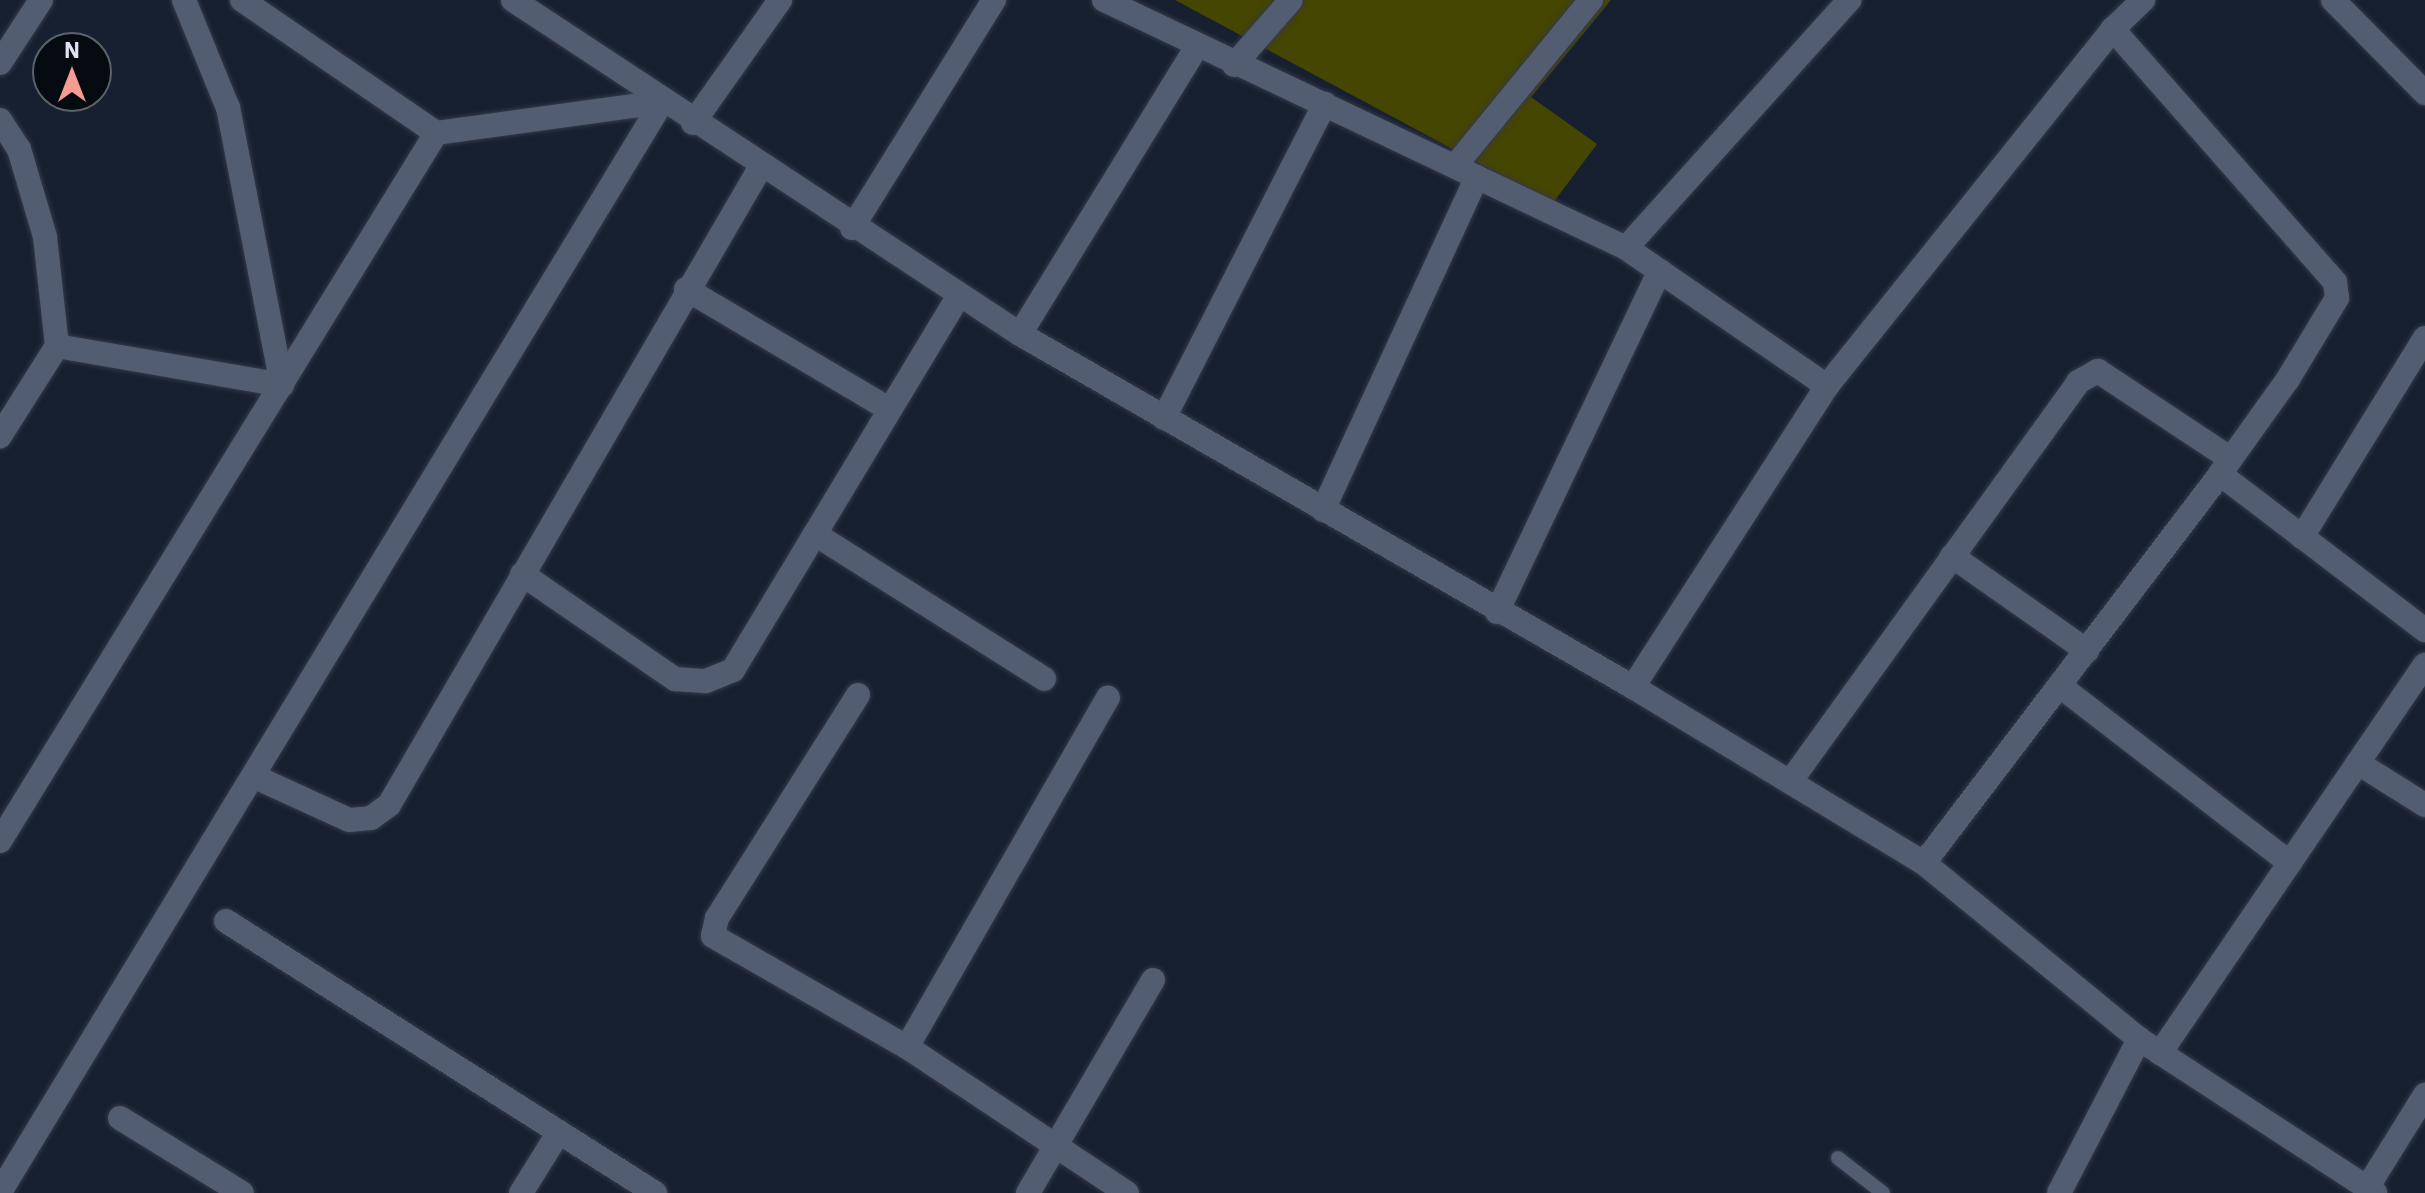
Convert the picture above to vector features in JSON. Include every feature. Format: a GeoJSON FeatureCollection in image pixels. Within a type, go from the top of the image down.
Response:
{"type":"FeatureCollection","features":[{"type":"Feature","properties":{"kind":"street"},"geometry":{"type":"LineString","coordinates":[[0,63],[41,0]]}},
{"type":"Feature","properties":{"kind":"street"},"geometry":{"type":"LineString","coordinates":[[184,0],[228,108],[282,385]]}},
{"type":"Feature","properties":{"kind":"street"},"geometry":{"type":"LineString","coordinates":[[242,0],[436,133],[662,102]]}},
{"type":"Feature","properties":{"kind":"street"},"geometry":{"type":"LineString","coordinates":[[513,0],[760,168],[1020,334],[1497,612],[1633,687],[1924,863],[2139,1039],[2371,1191],[2425,1095]]}},
{"type":"Feature","properties":{"kind":"street"},"geometry":{"type":"LineString","coordinates":[[693,123],[780,0]]}},
{"type":"Feature","properties":{"kind":"street"},"geometry":{"type":"LineString","coordinates":[[852,228],[994,0]]}},
{"type":"Feature","properties":{"kind":"street"},"geometry":{"type":"LineString","coordinates":[[1104,0],[1196,48],[1325,104],[1626,248],[1827,386]]}},
{"type":"Feature","properties":{"kind":"street"},"geometry":{"type":"LineString","coordinates":[[1234,65],[1291,0]]}},
{"type":"Feature","properties":{"kind":"street"},"geometry":{"type":"LineString","coordinates":[[1455,166],[1591,0]]}},
{"type":"Feature","properties":{"kind":"street"},"geometry":{"type":"LineString","coordinates":[[1626,248],[1849,0]]}},
{"type":"Feature","properties":{"kind":"street"},"geometry":{"type":"LineString","coordinates":[[1633,687],[1827,386],[2113,29],[2143,0]]}},
{"type":"Feature","properties":{"kind":"street"},"geometry":{"type":"LineString","coordinates":[[2333,0],[2425,93]]}},
{"type":"Feature","properties":{"kind":"street"},"geometry":{"type":"LineString","coordinates":[[1924,863],[2225,466],[2328,318],[2337,298],[2335,282],[2113,29]]}},
{"type":"Feature","properties":{"kind":"street"},"geometry":{"type":"LineString","coordinates":[[1020,334],[1196,48]]}},
{"type":"Feature","properties":{"kind":"street"},"geometry":{"type":"LineString","coordinates":[[0,1192],[662,102]]}},
{"type":"Feature","properties":{"kind":"street"},"geometry":{"type":"LineString","coordinates":[[1164,418],[1325,104]]}},
{"type":"Feature","properties":{"kind":"street"},"geometry":{"type":"LineString","coordinates":[[0,120],[19,149],[45,237],[57,346],[0,436]]}},
{"type":"Feature","properties":{"kind":"street"},"geometry":{"type":"LineString","coordinates":[[0,841],[436,133]]}},
{"type":"Feature","properties":{"kind":"street"},"geometry":{"type":"LineString","coordinates":[[253,776],[349,820],[380,812],[389,805],[686,289],[760,168]]}},
{"type":"Feature","properties":{"kind":"street"},"geometry":{"type":"LineString","coordinates":[[1323,510],[1477,177]]}},
{"type":"Feature","properties":{"kind":"street"},"geometry":{"type":"LineString","coordinates":[[1497,612],[1660,271]]}},
{"type":"Feature","properties":{"kind":"street"},"geometry":{"type":"LineString","coordinates":[[686,289],[887,408]]}},
{"type":"Feature","properties":{"kind":"street"},"geometry":{"type":"LineString","coordinates":[[522,574],[675,679],[706,681],[733,670],[747,653],[887,408],[959,296]]}},
{"type":"Feature","properties":{"kind":"street"},"geometry":{"type":"LineString","coordinates":[[2302,537],[2425,338]]}},
{"type":"Feature","properties":{"kind":"street"},"geometry":{"type":"LineString","coordinates":[[57,346],[282,385]]}},
{"type":"Feature","properties":{"kind":"street"},"geometry":{"type":"LineString","coordinates":[[1790,782],[2078,382],[2098,371],[2225,466],[2302,537],[2425,630]]}},
{"type":"Feature","properties":{"kind":"street"},"geometry":{"type":"LineString","coordinates":[[815,534],[1044,679]]}},
{"type":"Feature","properties":{"kind":"street"},"geometry":{"type":"LineString","coordinates":[[1952,556],[2087,651]]}},
{"type":"Feature","properties":{"kind":"street"},"geometry":{"type":"LineString","coordinates":[[2160,1053],[2425,665]]}},
{"type":"Feature","properties":{"kind":"street"},"geometry":{"type":"LineString","coordinates":[[2060,686],[2290,863]]}},
{"type":"Feature","properties":{"kind":"street"},"geometry":{"type":"LineString","coordinates":[[858,695],[717,918],[713,936],[907,1047],[1054,1148],[1127,1193]]}},
{"type":"Feature","properties":{"kind":"street"},"geometry":{"type":"LineString","coordinates":[[907,1047],[1108,698]]}},
{"type":"Feature","properties":{"kind":"street"},"geometry":{"type":"LineString","coordinates":[[2358,763],[2425,805]]}},
{"type":"Feature","properties":{"kind":"street"},"geometry":{"type":"LineString","coordinates":[[226,921],[655,1193]]}},
{"type":"Feature","properties":{"kind":"street"},"geometry":{"type":"LineString","coordinates":[[1028,1193],[1153,980]]}},
{"type":"Feature","properties":{"kind":"street"},"geometry":{"type":"LineString","coordinates":[[2059,1193],[2139,1039]]}},
{"type":"Feature","properties":{"kind":"street"},"geometry":{"type":"LineString","coordinates":[[120,1118],[242,1193]]}},
{"type":"Feature","properties":{"kind":"street"},"geometry":{"type":"LineString","coordinates":[[521,1193],[559,1132]]}},
{"type":"Feature","properties":{"kind":"lane"},"geometry":{"type":"LineString","coordinates":[[1838,1158],[1883,1193]]}},
{"type":"Feature","properties":{"kind":"shaded area"},"geometry":{"type":"Polygon","coordinates":[[[1175,0],[1611,0],[1531,97],[1597,144],[1553,203],[1175,0]]]}}]}
